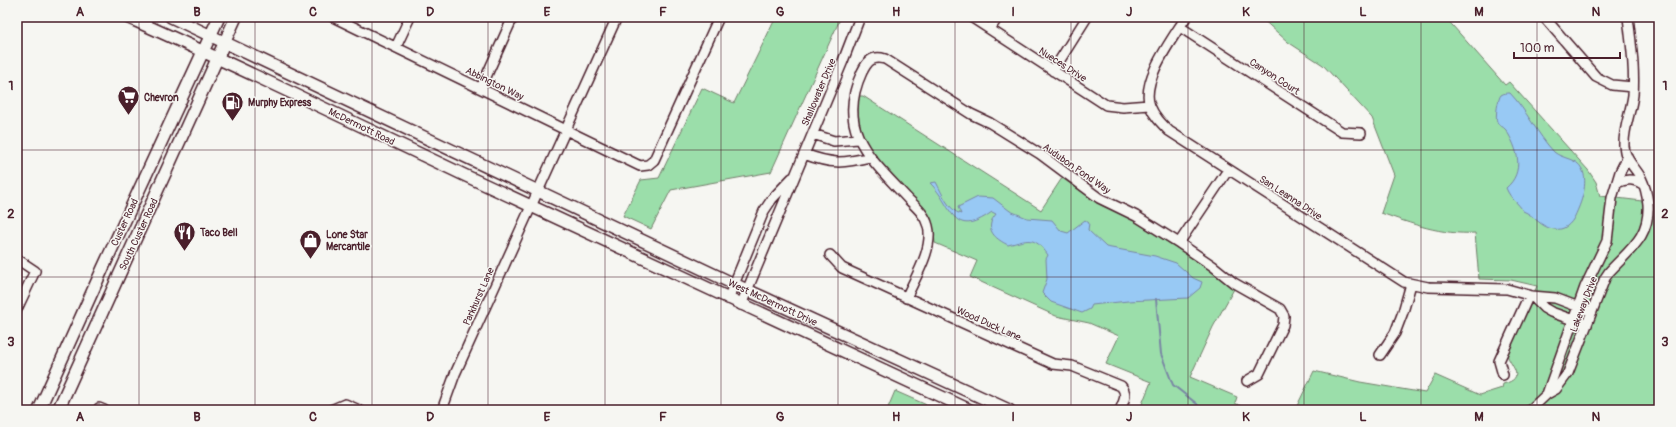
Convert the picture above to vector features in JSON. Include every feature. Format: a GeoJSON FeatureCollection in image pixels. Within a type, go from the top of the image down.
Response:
{"type":"FeatureCollection","features":[{"type":"Feature","properties":{"kind":"main road","name":"McDermott Road"},"geometry":{"type":"LineString","coordinates":[[127,17],[218,58],[531,206]]}},
{"type":"Feature","properties":{"kind":"main road","name":"McDermott Road"},"geometry":{"type":"LineString","coordinates":[[171,17],[538,192]]}},
{"type":"Feature","properties":{"kind":"main road","name":"Custer Road"},"geometry":{"type":"LineString","coordinates":[[39,410],[218,17]]}},
{"type":"Feature","properties":{"kind":"main road","name":"South Custer Road"},"geometry":{"type":"LineString","coordinates":[[58,410],[236,17]]}},
{"type":"Feature","properties":{"kind":"main road"},"geometry":{"type":"LineString","coordinates":[[391,140],[398,125]]}},
{"type":"Feature","properties":{"kind":"main road","name":"West McDermott Drive"},"geometry":{"type":"LineString","coordinates":[[538,192],[1009,410]]}},
{"type":"Feature","properties":{"kind":"main road","name":"West McDermott Drive"},"geometry":{"type":"LineString","coordinates":[[531,206],[728,299],[970,410]]}},
{"type":"Feature","properties":{"kind":"main road"},"geometry":{"type":"LineString","coordinates":[[666,270],[673,255]]}},
{"type":"Feature","properties":{"kind":"street","name":"Abbington Way"},"geometry":{"type":"LineString","coordinates":[[333,17],[640,166],[648,165],[654,160],[719,17]]}},
{"type":"Feature","properties":{"kind":"street"},"geometry":{"type":"LineString","coordinates":[[396,48],[410,17]]}},
{"type":"Feature","properties":{"kind":"street"},"geometry":{"type":"LineString","coordinates":[[481,88],[513,17]]}},
{"type":"Feature","properties":{"kind":"street","name":"Parkhurst Lane"},"geometry":{"type":"LineString","coordinates":[[442,410],[455,374],[617,17]]}},
{"type":"Feature","properties":{"kind":"street","name":"Shallowater Drive"},"geometry":{"type":"LineString","coordinates":[[741,305],[813,134],[860,17]]}},
{"type":"Feature","properties":{"kind":"street","name":"Nueces Drive"},"geometry":{"type":"LineString","coordinates":[[971,17],[1106,105],[1123,107],[1149,105]]}},
{"type":"Feature","properties":{"kind":"street"},"geometry":{"type":"LineString","coordinates":[[990,29],[998,17]]}},
{"type":"Feature","properties":{"kind":"street"},"geometry":{"type":"LineString","coordinates":[[1053,71],[1087,17]]}},
{"type":"Feature","properties":{"kind":"street"},"geometry":{"type":"LineString","coordinates":[[1149,105],[1148,86],[1156,66],[1186,17]]}},
{"type":"Feature","properties":{"kind":"street"},"geometry":{"type":"LineString","coordinates":[[1544,17],[1596,77],[1612,85],[1633,87]]}},
{"type":"Feature","properties":{"kind":"street","name":"Lakeway Drive"},"geometry":{"type":"LineString","coordinates":[[1530,410],[1547,394],[1556,389],[1568,372],[1608,272],[1640,238],[1646,229],[1648,208],[1647,193],[1637,172],[1627,158],[1624,141],[1633,87],[1634,62],[1628,17]]}},
{"type":"Feature","properties":{"kind":"street","name":"Canyon Court"},"geometry":{"type":"LineString","coordinates":[[1180,27],[1342,132],[1361,133]]}},
{"type":"Feature","properties":{"kind":"street","name":"Audubon Pond Way"},"geometry":{"type":"LineString","coordinates":[[858,139],[852,114],[855,87],[866,63],[873,59],[884,59],[971,114],[990,123],[1055,164],[1094,195],[1136,216],[1213,266],[1234,283],[1280,308],[1284,316],[1283,325],[1259,374],[1247,381]]}},
{"type":"Feature","properties":{"kind":"street","name":"San Leanna Drive"},"geometry":{"type":"LineString","coordinates":[[1149,105],[1158,120],[1168,131],[1400,279],[1411,284],[1428,287],[1507,289],[1530,296],[1555,298],[1592,312]]}},
{"type":"Feature","properties":{"kind":"street"},"geometry":{"type":"LineString","coordinates":[[813,134],[834,140],[858,139],[870,157],[925,216],[929,228],[928,249],[906,298]]}},
{"type":"Feature","properties":{"kind":"street"},"geometry":{"type":"LineString","coordinates":[[804,154],[824,161],[842,163],[870,157]]}},
{"type":"Feature","properties":{"kind":"street","name":"Lakeway Drive"},"geometry":{"type":"LineString","coordinates":[[1547,394],[1591,272],[1607,241],[1610,208],[1617,183],[1627,158]]}},
{"type":"Feature","properties":{"kind":"street"},"geometry":{"type":"LineString","coordinates":[[1179,243],[1228,170]]}},
{"type":"Feature","properties":{"kind":"street","name":"Shallowater Drive"},"geometry":{"type":"LineString","coordinates":[[728,299],[761,219],[772,199],[796,175]]}},
{"type":"Feature","properties":{"kind":"street"},"geometry":{"type":"LineString","coordinates":[[1617,183],[1631,179],[1644,185]]}},
{"type":"Feature","properties":{"kind":"street"},"geometry":{"type":"LineString","coordinates":[[761,219],[768,228],[769,239]]}},
{"type":"Feature","properties":{"kind":"street","name":"Wood Duck Lane"},"geometry":{"type":"LineString","coordinates":[[830,255],[842,268],[906,298],[1053,364],[1072,366],[1121,386],[1126,395],[1120,410]]}},
{"type":"Feature","properties":{"kind":"street"},"geometry":{"type":"LineString","coordinates":[[17,259],[35,271],[17,310]]}},
{"type":"Feature","properties":{"kind":"street"},"geometry":{"type":"LineString","coordinates":[[1380,355],[1395,333],[1411,284]]}},
{"type":"Feature","properties":{"kind":"street"},"geometry":{"type":"LineString","coordinates":[[1502,375],[1500,361],[1530,296]]}},
{"type":"Feature","properties":{"kind":"street","name":"San Leanna Drive"},"geometry":{"type":"LineString","coordinates":[[1530,296],[1544,308],[1587,325]]}},
{"type":"Feature","properties":{"kind":"street"},"geometry":{"type":"LineString","coordinates":[[331,410],[345,404],[359,410]]}},
{"type":"Feature","properties":{"kind":"green space"},"geometry":{"type":"Polygon","coordinates":[[[776,17],[841,17],[771,172],[671,190],[651,229],[623,216],[641,180],[659,178],[702,88],[734,103],[776,17]]]}},
{"type":"Feature","properties":{"kind":"green space"},"geometry":{"type":"Polygon","coordinates":[[[1260,17],[1445,17],[1505,85],[1509,82],[1588,170],[1596,182],[1600,196],[1659,203],[1659,410],[1295,410],[1314,371],[1360,382],[1425,393],[1435,375],[1480,395],[1502,388],[1503,384],[1510,381],[1516,375],[1507,354],[1537,286],[1511,280],[1479,279],[1475,233],[1450,232],[1427,228],[1381,213],[1394,175],[1372,118],[1323,65],[1288,42],[1260,17]]]}},
{"type":"Feature","properties":{"kind":"green space"},"geometry":{"type":"Polygon","coordinates":[[[859,96],[863,96],[1041,210],[1062,178],[1101,205],[1131,219],[1202,264],[1234,289],[1213,327],[1190,377],[1237,397],[1235,403],[1249,410],[1140,409],[1151,382],[1106,364],[1119,336],[1089,323],[1056,316],[970,277],[977,261],[935,243],[933,226],[925,210],[873,155],[865,141],[860,127],[858,112],[859,96]]]}},
{"type":"Feature","properties":{"kind":"green space"},"geometry":{"type":"Polygon","coordinates":[[[895,391],[938,410],[887,410],[895,391]]]}},
{"type":"Feature","properties":{"kind":"water"},"geometry":{"type":"Polygon","coordinates":[[[1510,93],[1522,107],[1542,138],[1554,152],[1577,163],[1582,169],[1585,180],[1582,199],[1573,219],[1564,228],[1554,229],[1541,224],[1531,215],[1523,211],[1506,188],[1516,175],[1518,160],[1510,137],[1505,129],[1497,122],[1496,116],[1501,95],[1510,93]]]}},
{"type":"Feature","properties":{"kind":"water"},"geometry":{"type":"Polygon","coordinates":[[[936,182],[949,205],[956,212],[961,214],[958,207],[978,197],[993,198],[1010,211],[1027,218],[1052,220],[1061,231],[1068,233],[1085,220],[1089,223],[1088,230],[1106,247],[1155,256],[1176,263],[1193,278],[1202,282],[1200,288],[1188,298],[1128,301],[1092,305],[1090,309],[1082,313],[1051,302],[1042,293],[1047,279],[1046,259],[1048,255],[1039,244],[1026,241],[1008,245],[998,239],[991,231],[991,222],[996,214],[992,212],[979,220],[968,223],[960,221],[954,217],[938,192],[930,183],[936,182]]]}},
{"type":"Feature","properties":{"kind":"waterway"},"geometry":{"type":"LineString","coordinates":[[1156,299],[1161,354],[1173,385],[1197,404],[1200,410]]}},
{"type":"Feature","properties":{"kind":"place","name":"Chevron"},"geometry":{"type":"Point","coordinates":[128,116]}},
{"type":"Feature","properties":{"kind":"place","name":"Murphy Express"},"geometry":{"type":"Point","coordinates":[232,122]}},
{"type":"Feature","properties":{"kind":"place","name":"Taco Bell"},"geometry":{"type":"Point","coordinates":[185,252]}},
{"type":"Feature","properties":{"kind":"place","name":"Lone Star Mercantile"},"geometry":{"type":"Point","coordinates":[311,260]}}]}
